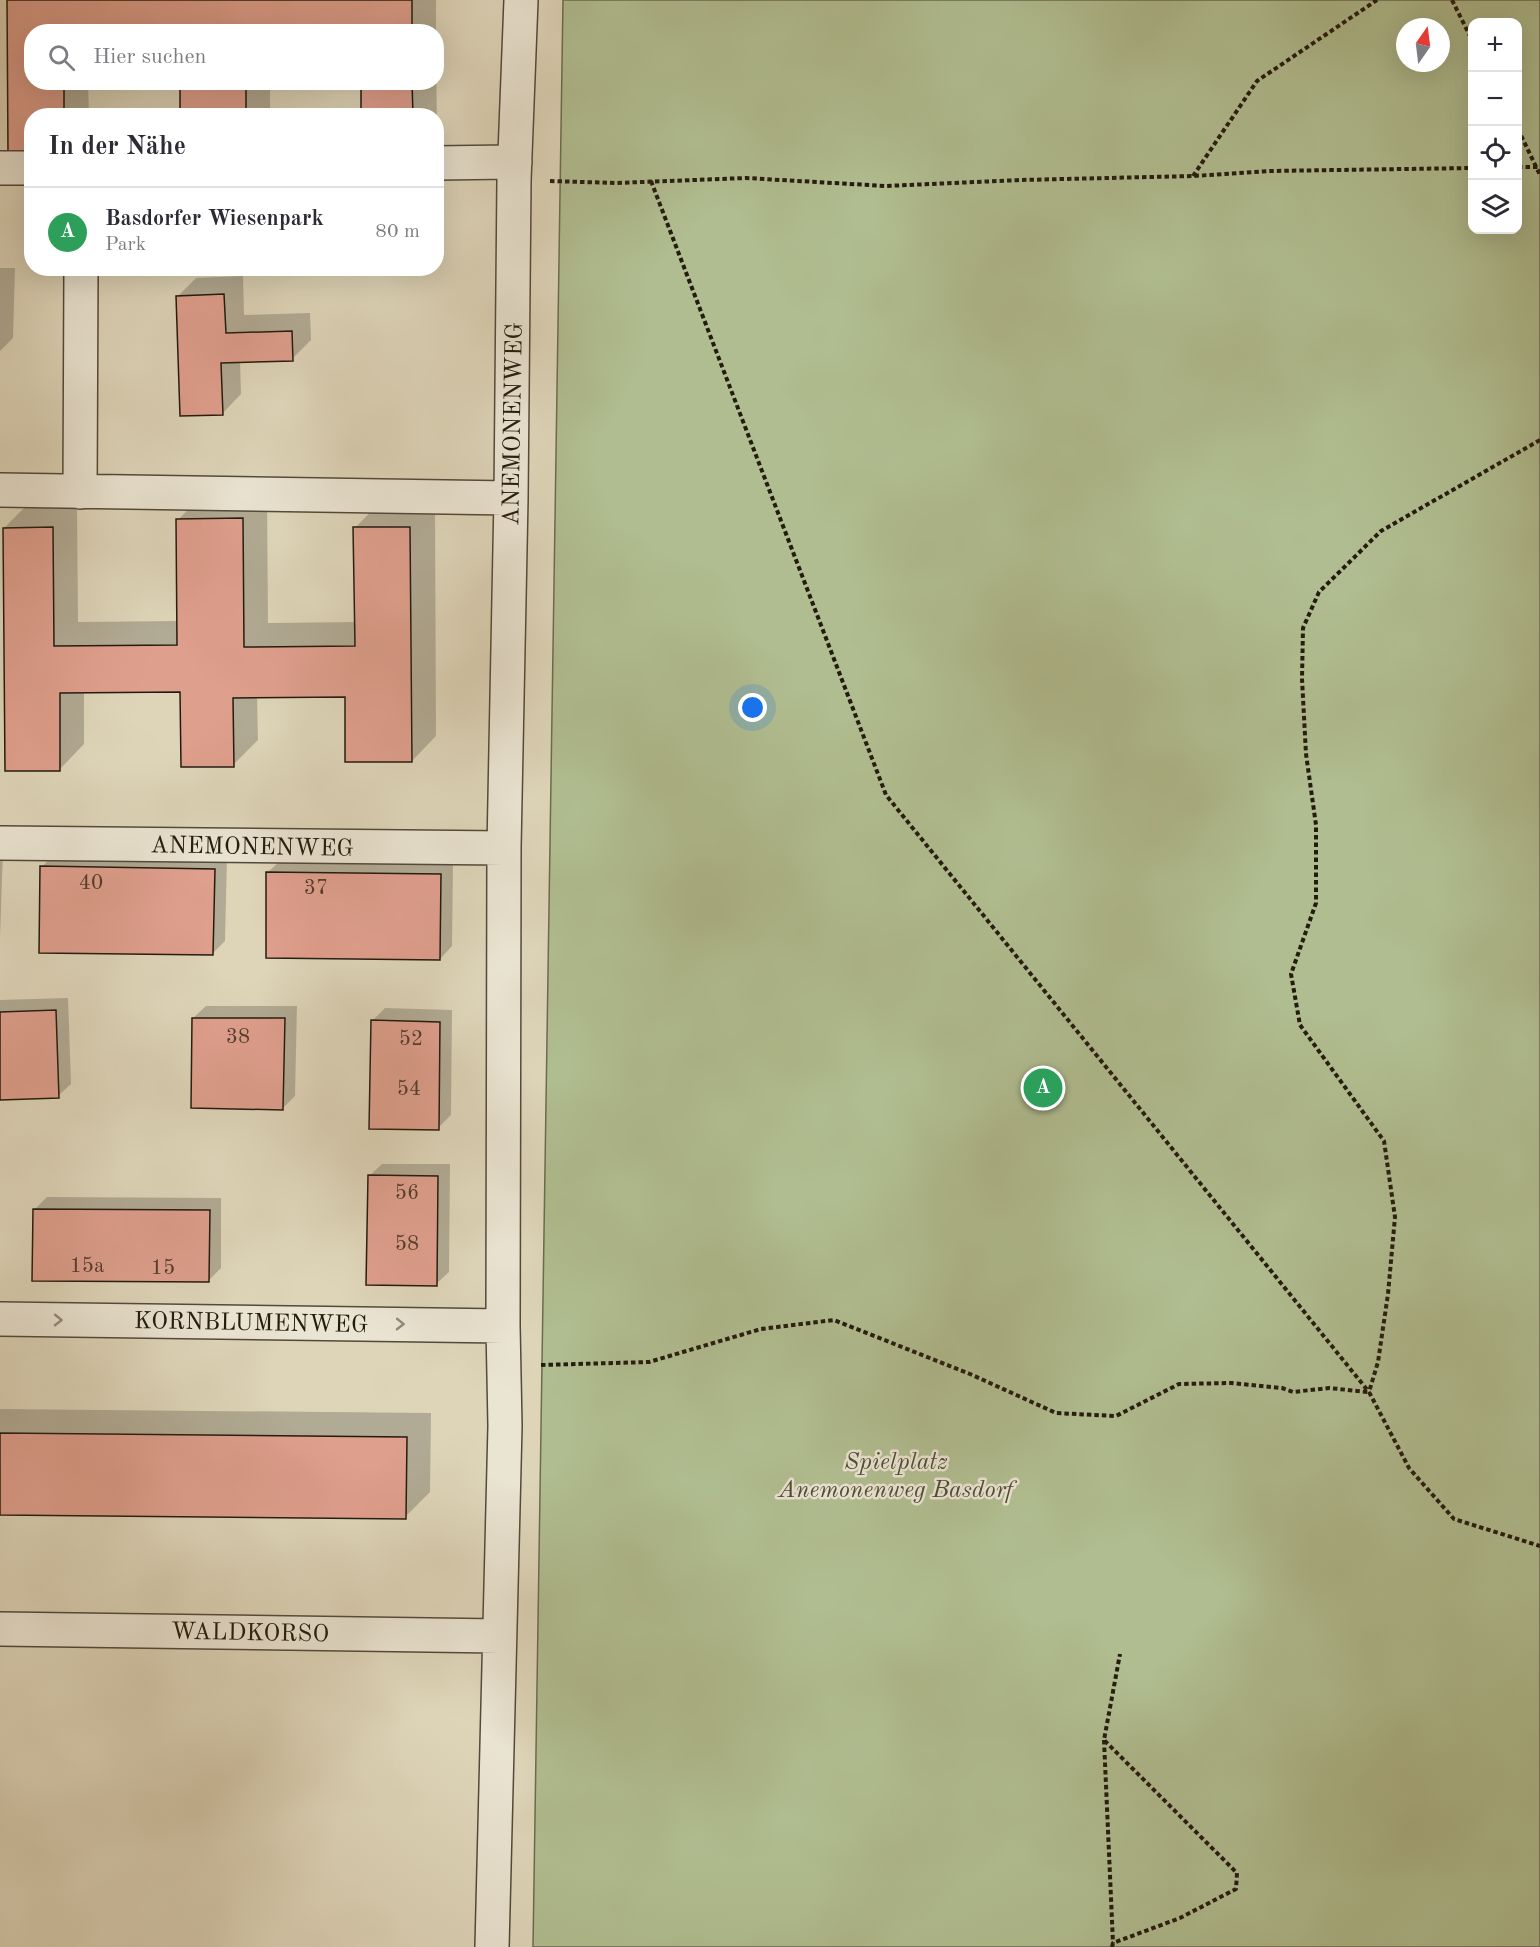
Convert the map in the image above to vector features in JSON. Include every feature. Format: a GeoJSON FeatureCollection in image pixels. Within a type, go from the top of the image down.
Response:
{"type":"FeatureCollection","features":[{"type":"Feature","properties":{"kind":"street","name":"ANEMONENWEG"},"geometry":{"type":"LineString","coordinates":[[492,1947],[505,1426],[503,1326],[504,848],[511,498],[514,171],[521,0]]}},
{"type":"Feature","properties":{"kind":"street"},"geometry":{"type":"LineString","coordinates":[[444,165],[514,171]]}},
{"type":"Feature","properties":{"kind":"street"},"geometry":{"type":"LineString","coordinates":[[0,168],[24,168]]}},
{"type":"Feature","properties":{"kind":"street"},"geometry":{"type":"LineString","coordinates":[[80,492],[81,276]]}},
{"type":"Feature","properties":{"kind":"street"},"geometry":{"type":"LineString","coordinates":[[0,490],[511,498]]}},
{"type":"Feature","properties":{"kind":"street","name":"ANEMONENWEG"},"geometry":{"type":"LineString","coordinates":[[0,843],[504,848]]}},
{"type":"Feature","properties":{"kind":"street","name":"KORNBLUMENWEG"},"geometry":{"type":"LineString","coordinates":[[0,1319],[503,1326]]}},
{"type":"Feature","properties":{"kind":"street","name":"WALDKORSO"},"geometry":{"type":"LineString","coordinates":[[0,1629],[500,1635]]}},
{"type":"Feature","properties":{"kind":"path"},"geometry":{"type":"LineString","coordinates":[[1193,176],[1257,81],[1377,0]]}},
{"type":"Feature","properties":{"kind":"path"},"geometry":{"type":"LineString","coordinates":[[1452,0],[1468,30]]}},
{"type":"Feature","properties":{"kind":"path"},"geometry":{"type":"LineString","coordinates":[[1522,136],[1539,167],[1540,175]]}},
{"type":"Feature","properties":{"kind":"path"},"geometry":{"type":"LineString","coordinates":[[1522,167],[1539,167]]}},
{"type":"Feature","properties":{"kind":"path"},"geometry":{"type":"LineString","coordinates":[[514,171],[616,183],[746,178],[886,186],[1193,176],[1270,171],[1468,168]]}},
{"type":"Feature","properties":{"kind":"path"},"geometry":{"type":"LineString","coordinates":[[651,182],[886,795],[1369,1392],[1408,1468],[1454,1519],[1540,1546]]}},
{"type":"Feature","properties":{"kind":"path"},"geometry":{"type":"LineString","coordinates":[[1369,1392],[1378,1362],[1388,1293],[1395,1217],[1384,1141],[1300,1024],[1291,974],[1316,903],[1316,825],[1306,754],[1302,679],[1303,628],[1319,592],[1382,531],[1540,440]]}},
{"type":"Feature","properties":{"kind":"path"},"geometry":{"type":"LineString","coordinates":[[504,1367],[649,1362],[761,1329],[834,1320],[970,1374],[1056,1413],[1116,1416],[1179,1384],[1232,1383],[1282,1388],[1293,1392],[1329,1388],[1369,1392]]}},
{"type":"Feature","properties":{"kind":"path"},"geometry":{"type":"LineString","coordinates":[[1104,1740],[1237,1873],[1236,1888],[1180,1918],[1112,1945],[1104,1740],[1120,1654]]}},
{"type":"Feature","properties":{"kind":"green space","name":"Spielplatz Anemonenweg Basdorf"},"geometry":{"type":"Polygon","coordinates":[[[563,0],[1540,0],[1540,1947],[533,1947],[563,0]]]}},
{"type":"Feature","properties":{"kind":"building"},"geometry":{"type":"Polygon","coordinates":[[[7,0],[412,0],[412,24],[24,24],[24,90],[64,90],[64,108],[24,108],[24,152],[8,152],[7,0]]]}},
{"type":"Feature","properties":{"kind":"building"},"geometry":{"type":"Polygon","coordinates":[[[180,90],[246,90],[246,108],[180,108],[180,90]]]}},
{"type":"Feature","properties":{"kind":"building"},"geometry":{"type":"Polygon","coordinates":[[[361,90],[412,90],[413,108],[361,108],[361,90]]]}},
{"type":"Feature","properties":{"kind":"building"},"geometry":{"type":"Polygon","coordinates":[[[224,294],[226,333],[292,331],[293,361],[221,363],[223,415],[180,416],[176,296],[224,294]]]}},
{"type":"Feature","properties":{"kind":"building"},"geometry":{"type":"Polygon","coordinates":[[[243,518],[244,647],[355,646],[353,527],[410,527],[412,762],[345,762],[345,697],[233,698],[234,767],[181,767],[180,692],[60,693],[60,771],[5,771],[3,528],[53,527],[54,646],[177,645],[176,519],[243,518]]]}},
{"type":"Feature","properties":{"kind":"building"},"geometry":{"type":"Polygon","coordinates":[[[40,866],[215,869],[213,955],[39,953],[40,866]]]}},
{"type":"Feature","properties":{"kind":"building"},"geometry":{"type":"Polygon","coordinates":[[[266,872],[441,874],[440,960],[266,958],[266,872]]]}},
{"type":"Feature","properties":{"kind":"building"},"geometry":{"type":"Polygon","coordinates":[[[56,1010],[59,1098],[0,1100],[0,1012],[56,1010]]]}},
{"type":"Feature","properties":{"kind":"building"},"geometry":{"type":"Polygon","coordinates":[[[192,1018],[285,1018],[283,1110],[191,1108],[192,1018]]]}},
{"type":"Feature","properties":{"kind":"building"},"geometry":{"type":"Polygon","coordinates":[[[371,1020],[440,1022],[439,1130],[369,1129],[371,1020]]]}},
{"type":"Feature","properties":{"kind":"building"},"geometry":{"type":"Polygon","coordinates":[[[368,1175],[438,1176],[437,1286],[366,1285],[368,1175]]]}},
{"type":"Feature","properties":{"kind":"building"},"geometry":{"type":"Polygon","coordinates":[[[33,1209],[210,1210],[209,1282],[32,1281],[33,1209]]]}},
{"type":"Feature","properties":{"kind":"building"},"geometry":{"type":"Polygon","coordinates":[[[0,1433],[407,1437],[406,1519],[0,1515],[0,1433]]]}},
{"type":"Feature","properties":{"kind":"place","name":"Basdorfer Wiesenpark"},"geometry":{"type":"Point","coordinates":[1043,1088]}}]}
